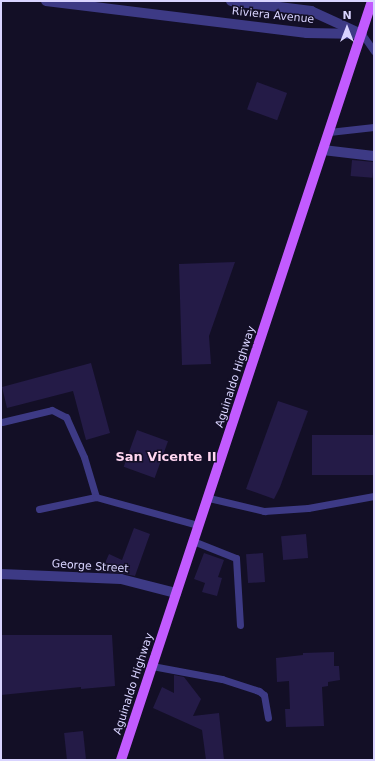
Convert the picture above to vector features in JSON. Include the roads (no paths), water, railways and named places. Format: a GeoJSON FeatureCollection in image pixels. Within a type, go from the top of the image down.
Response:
{"type":"FeatureCollection","features":[{"type":"Feature","properties":{"kind":"main road","name":"Aguinaldo Highway"},"geometry":{"type":"LineString","coordinates":[[121,760],[372,1]]}},
{"type":"Feature","properties":{"kind":"street","name":"Riviera Avenue"},"geometry":{"type":"LineString","coordinates":[[46,1],[307,33],[362,34]]}},
{"type":"Feature","properties":{"kind":"street","name":"Riviera Avenue"},"geometry":{"type":"LineString","coordinates":[[231,1],[311,11],[362,34]]}},
{"type":"Feature","properties":{"kind":"street"},"geometry":{"type":"LineString","coordinates":[[323,150],[374,156]]}},
{"type":"Feature","properties":{"kind":"street","name":"George Street"},"geometry":{"type":"LineString","coordinates":[[1,574],[121,579],[176,593]]}},
{"type":"Feature","properties":{"kind":"lane"},"geometry":{"type":"LineString","coordinates":[[362,34],[374,51]]}},
{"type":"Feature","properties":{"kind":"lane"},"geometry":{"type":"LineString","coordinates":[[329,132],[374,127]]}},
{"type":"Feature","properties":{"kind":"lane"},"geometry":{"type":"LineString","coordinates":[[2,422],[52,410],[66,417],[84,457],[96,497]]}},
{"type":"Feature","properties":{"kind":"lane"},"geometry":{"type":"LineString","coordinates":[[208,498],[264,511],[308,508],[374,496]]}},
{"type":"Feature","properties":{"kind":"lane"},"geometry":{"type":"LineString","coordinates":[[39,509],[96,497],[198,525]]}},
{"type":"Feature","properties":{"kind":"lane"},"geometry":{"type":"LineString","coordinates":[[193,541],[236,558],[240,625]]}},
{"type":"Feature","properties":{"kind":"lane"},"geometry":{"type":"LineString","coordinates":[[152,666],[222,679],[259,691],[264,695],[268,718]]}},
{"type":"Feature","properties":{"kind":"district","name":"San Vicente II"},"geometry":{"type":"Point","coordinates":[166,457]}}]}
